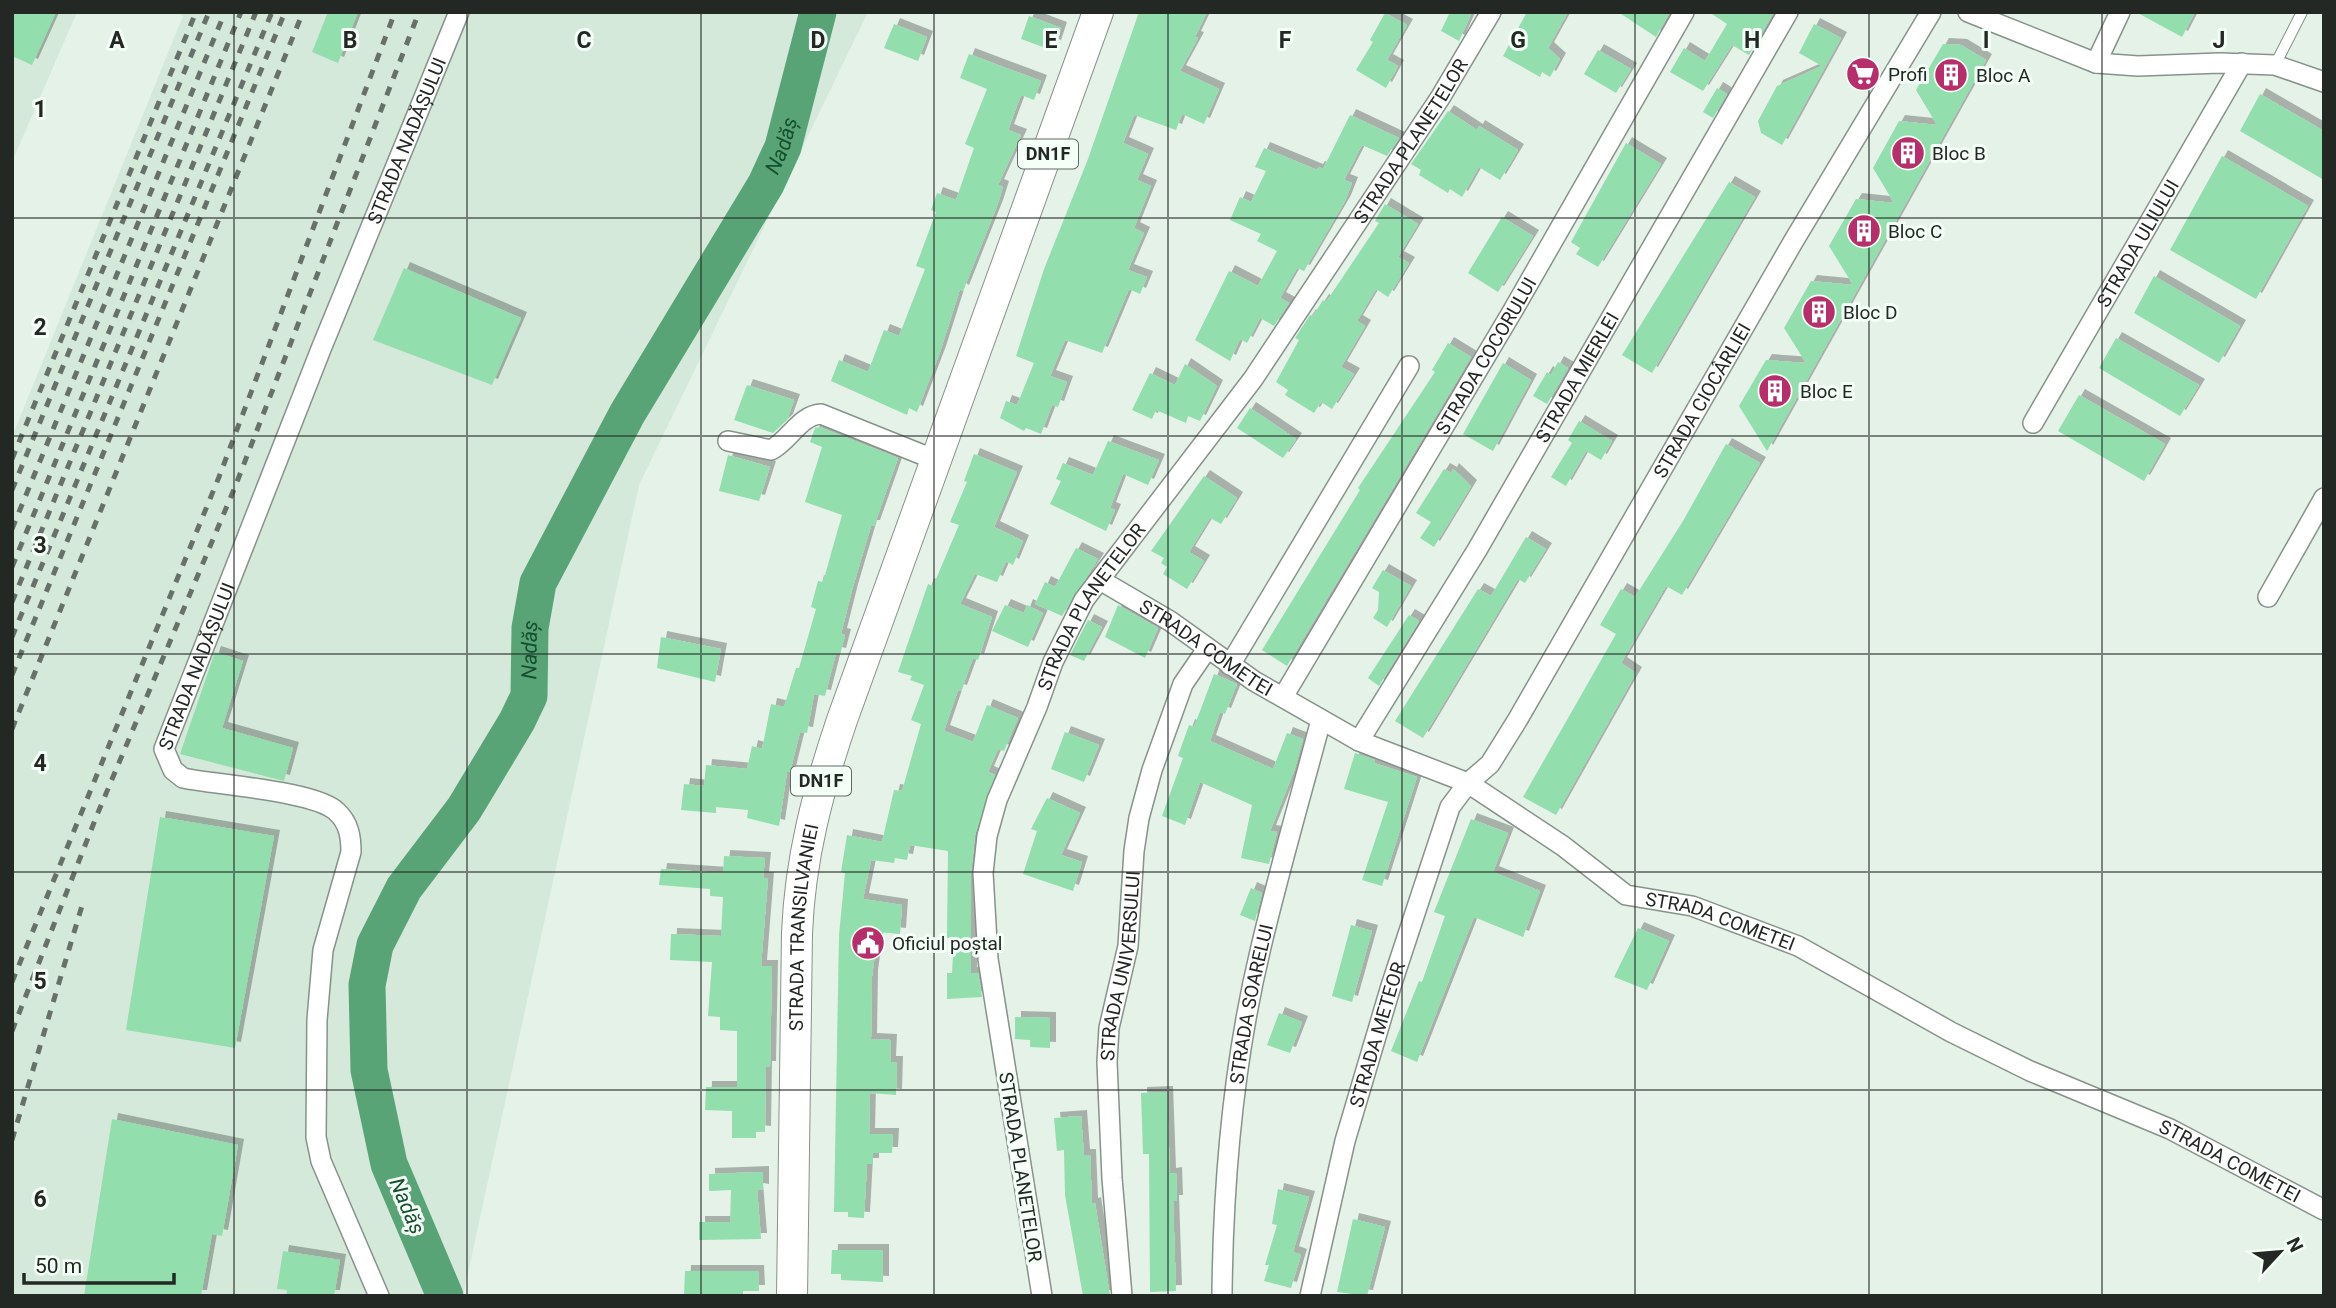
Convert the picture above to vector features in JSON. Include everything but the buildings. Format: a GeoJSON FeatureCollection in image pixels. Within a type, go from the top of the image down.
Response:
{"type":"FeatureCollection","features":[{"type":"Feature","properties":{"kind":"main road","name":"STRADA TRANSILVANIEI"},"geometry":{"type":"LineString","coordinates":[[792,1296],[797,933],[804,853],[822,779],[1098,12]]}},
{"type":"Feature","properties":{"kind":"street","name":"STRADA NADĂȘULUI"},"geometry":{"type":"LineString","coordinates":[[379,1296],[321,1161],[316,1137],[320,980],[323,950],[351,852],[351,838],[345,821],[335,810],[313,799],[183,778],[173,770],[164,749],[321,349],[459,12]]}},
{"type":"Feature","properties":{"kind":"street","name":"STRADA PLANETELOR"},"geometry":{"type":"LineString","coordinates":[[1042,1296],[989,959],[983,873],[987,836],[1008,770],[1068,631],[1100,580],[1253,379],[1440,98],[1492,12]]}},
{"type":"Feature","properties":{"kind":"street","name":"STRADA COCORULUI"},"geometry":{"type":"LineString","coordinates":[[1283,697],[1512,312],[1684,12]]}},
{"type":"Feature","properties":{"kind":"street","name":"STRADA MIERLEI"},"geometry":{"type":"LineString","coordinates":[[1359,741],[1469,562],[1788,12]]}},
{"type":"Feature","properties":{"kind":"street","name":"STRADA CIOCÂRLIEI"},"geometry":{"type":"LineString","coordinates":[[1468,783],[1490,764],[1518,719],[1793,242],[1931,12]]}},
{"type":"Feature","properties":{"kind":"street"},"geometry":{"type":"LineString","coordinates":[[2096,63],[2120,12]]}},
{"type":"Feature","properties":{"kind":"street"},"geometry":{"type":"LineString","coordinates":[[1980,14],[2096,63],[2138,66],[2242,63],[2275,65],[2324,82]]}},
{"type":"Feature","properties":{"kind":"street","name":"STRADA ULIULUI"},"geometry":{"type":"LineString","coordinates":[[2033,423],[2242,63]]}},
{"type":"Feature","properties":{"kind":"street"},"geometry":{"type":"LineString","coordinates":[[1230,665],[1409,366]]}},
{"type":"Feature","properties":{"kind":"street"},"geometry":{"type":"LineString","coordinates":[[728,441],[771,450],[786,441],[808,418],[821,414],[938,461]]}},
{"type":"Feature","properties":{"kind":"street"},"geometry":{"type":"LineString","coordinates":[[2268,597],[2324,498]]}},
{"type":"Feature","properties":{"kind":"street","name":"STRADA COMETEI"},"geometry":{"type":"LineString","coordinates":[[1100,580],[1170,621],[1230,665],[1359,741],[1468,783],[1563,846],[1626,895],[1692,906],[1798,946],[1951,1031],[2030,1071],[2183,1135],[2324,1210]]}},
{"type":"Feature","properties":{"kind":"street","name":"STRADA UNIVERSULUI"},"geometry":{"type":"LineString","coordinates":[[1122,1296],[1112,1178],[1107,1062],[1109,1028],[1128,946],[1134,851],[1139,818],[1152,770],[1179,694],[1207,649]]}},
{"type":"Feature","properties":{"kind":"street","name":"STRADA SOARELUI"},"geometry":{"type":"LineString","coordinates":[[1222,1296],[1230,1151],[1241,1057],[1260,949],[1321,720]]}},
{"type":"Feature","properties":{"kind":"street","name":"STRADA METEOR"},"geometry":{"type":"LineString","coordinates":[[1310,1296],[1345,1141],[1391,986],[1450,807],[1468,783]]}},
{"type":"Feature","properties":{"kind":"lane"},"geometry":{"type":"LineString","coordinates":[[2275,65],[2302,12]]}},
{"type":"Feature","properties":{"kind":"shaded area"},"geometry":{"type":"Polygon","coordinates":[[[12,12],[77,12],[12,162],[12,12]]]}},
{"type":"Feature","properties":{"kind":"shaded area"},"geometry":{"type":"Polygon","coordinates":[[[178,12],[868,12],[639,485],[463,1296],[12,1296],[12,437],[183,16],[178,12]],[[353,256],[303,371],[163,725],[353,256]]]}},
{"type":"Feature","properties":{"kind":"waterway","name":"Nadăș"},"geometry":{"type":"LineString","coordinates":[[445,1296],[389,1164],[369,1070],[367,985],[375,945],[404,888],[464,809],[529,696],[530,628],[538,583],[627,414],[766,184],[783,147],[818,12]]}},
{"type":"Feature","properties":{"kind":"railway"},"geometry":{"type":"LineString","coordinates":[[12,459],[196,12]]}},
{"type":"Feature","properties":{"kind":"railway"},"geometry":{"type":"LineString","coordinates":[[12,490],[209,12]]}},
{"type":"Feature","properties":{"kind":"railway"},"geometry":{"type":"LineString","coordinates":[[12,529],[225,12]]}},
{"type":"Feature","properties":{"kind":"railway"},"geometry":{"type":"LineString","coordinates":[[12,567],[241,12]]}},
{"type":"Feature","properties":{"kind":"railway"},"geometry":{"type":"LineString","coordinates":[[12,602],[256,12]]}},
{"type":"Feature","properties":{"kind":"railway"},"geometry":{"type":"LineString","coordinates":[[12,637],[272,12]]}},
{"type":"Feature","properties":{"kind":"railway"},"geometry":{"type":"LineString","coordinates":[[12,675],[285,12]]}},
{"type":"Feature","properties":{"kind":"railway"},"geometry":{"type":"LineString","coordinates":[[12,729],[303,12]]}},
{"type":"Feature","properties":{"kind":"railway"},"geometry":{"type":"LineString","coordinates":[[12,982],[219,477],[395,12]]}},
{"type":"Feature","properties":{"kind":"railway"},"geometry":{"type":"LineString","coordinates":[[12,1031],[97,815],[235,487],[419,12]]}},
{"type":"Feature","properties":{"kind":"railway"},"geometry":{"type":"LineString","coordinates":[[12,1140],[84,899]]}},
{"type":"Feature","properties":{"kind":"place","name":"Profi"},"geometry":{"type":"Point","coordinates":[1863,74]}},
{"type":"Feature","properties":{"kind":"place","name":"Bloc A"},"geometry":{"type":"Point","coordinates":[1951,75]}},
{"type":"Feature","properties":{"kind":"place","name":"Bloc B"},"geometry":{"type":"Point","coordinates":[1908,153]}},
{"type":"Feature","properties":{"kind":"place","name":"Bloc C"},"geometry":{"type":"Point","coordinates":[1864,231]}},
{"type":"Feature","properties":{"kind":"place","name":"Bloc D"},"geometry":{"type":"Point","coordinates":[1819,312]}},
{"type":"Feature","properties":{"kind":"place","name":"Bloc E"},"geometry":{"type":"Point","coordinates":[1775,391]}},
{"type":"Feature","properties":{"kind":"place","name":"Oficiul poștal"},"geometry":{"type":"Point","coordinates":[868,943]}}]}
